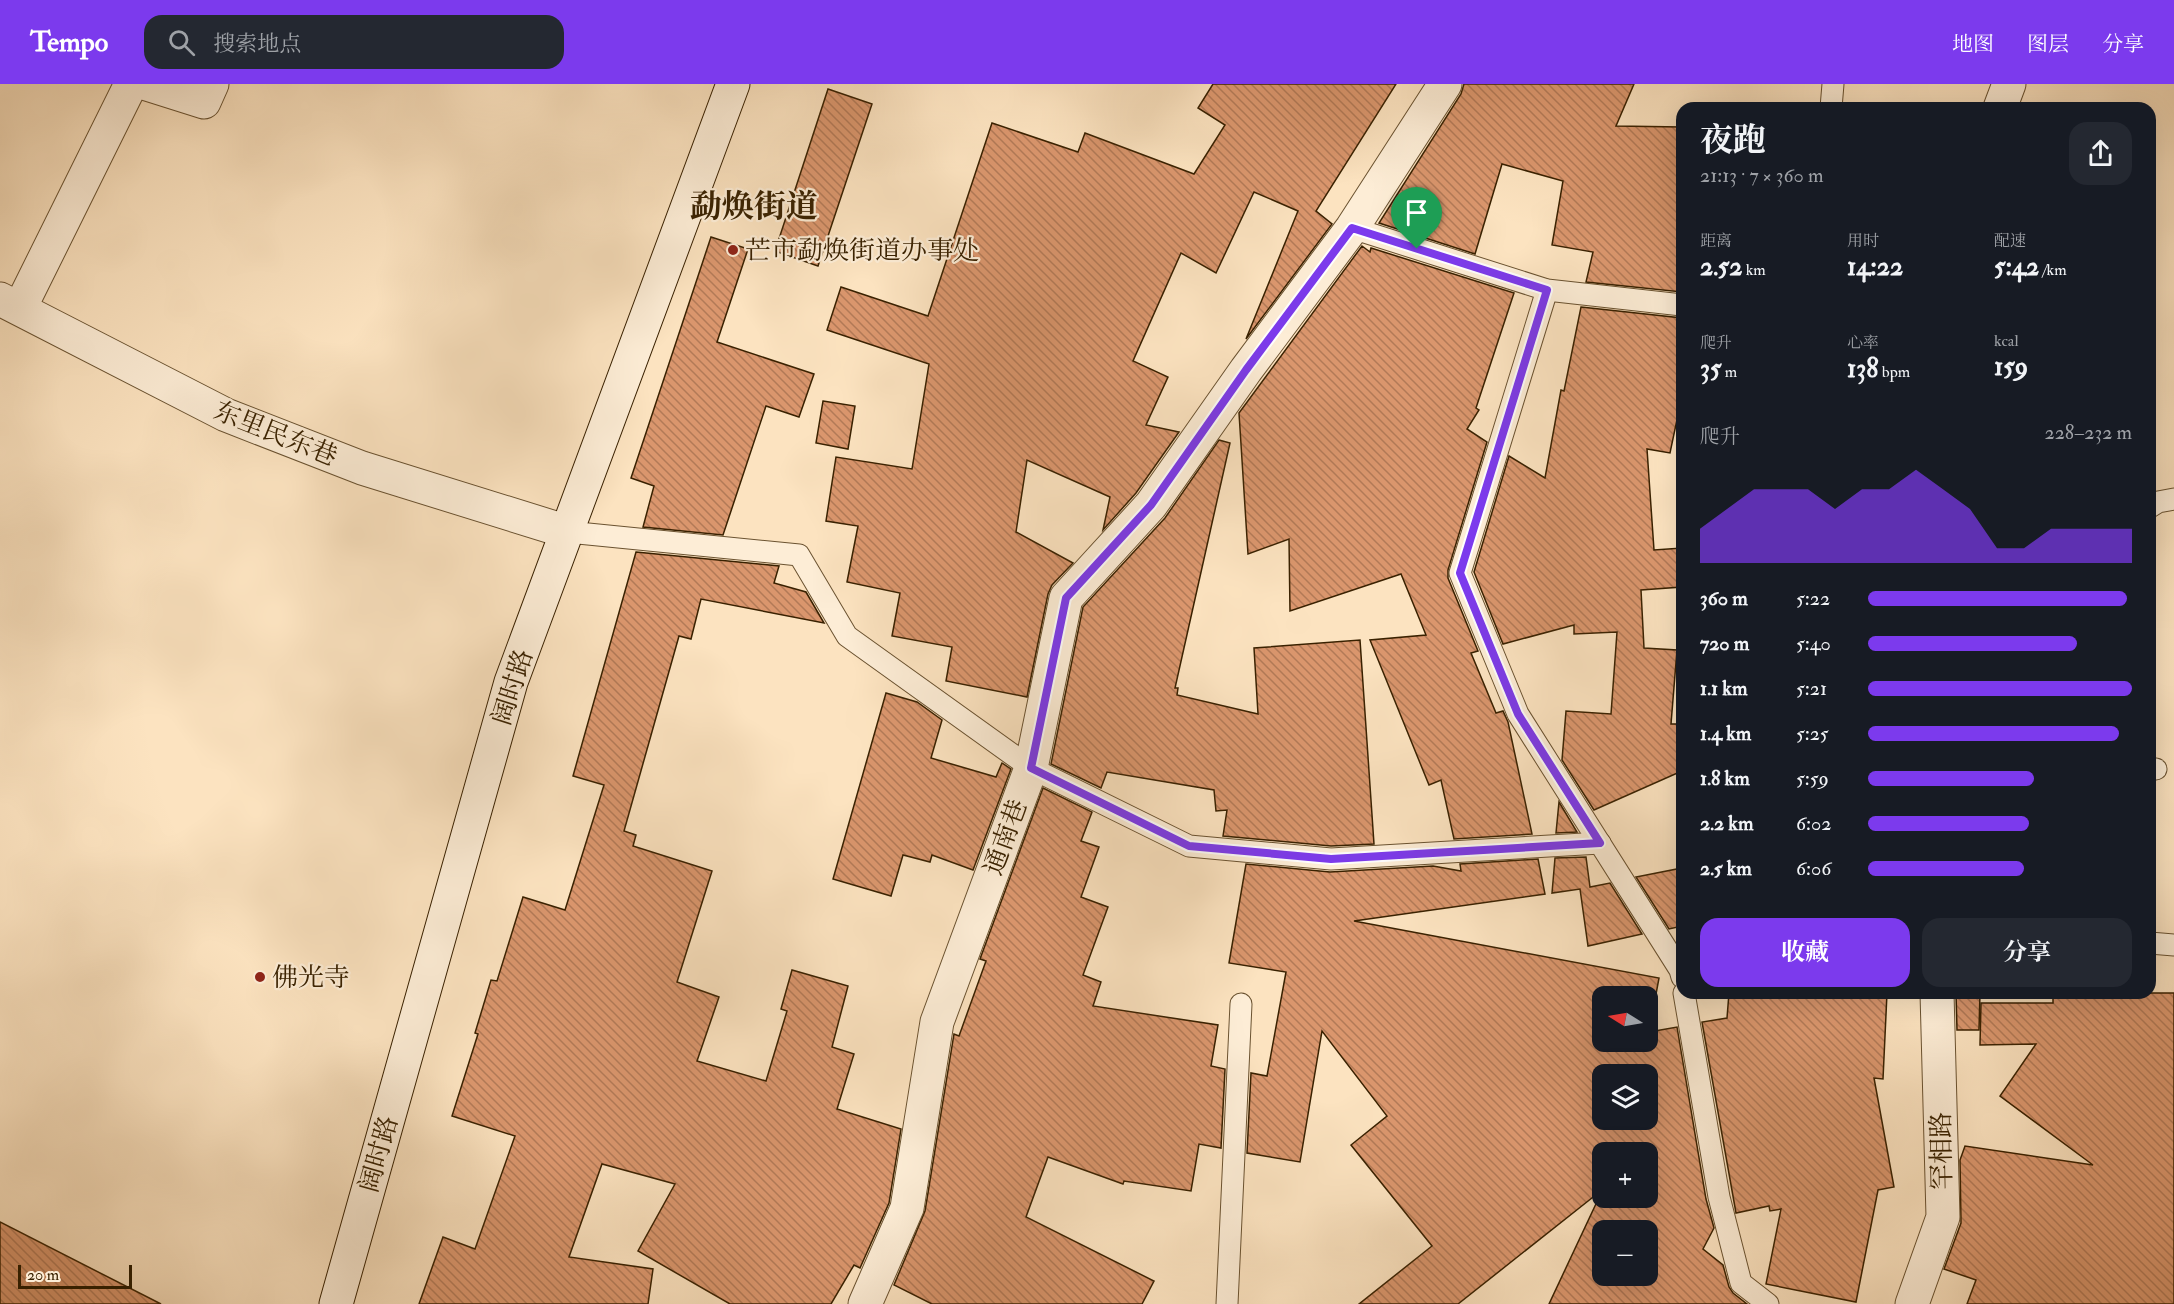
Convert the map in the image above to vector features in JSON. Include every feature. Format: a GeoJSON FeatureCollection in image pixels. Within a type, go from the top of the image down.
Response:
{"type":"FeatureCollection","features":[{"type":"Feature","properties":{"kind":"street"},"geometry":{"type":"LineString","coordinates":[[10,304],[131,84]]}},
{"type":"Feature","properties":{"kind":"street"},"geometry":{"type":"LineString","coordinates":[[147,84],[204,102],[212,84]]}},
{"type":"Feature","properties":{"kind":"street","name":"阔时路"},"geometry":{"type":"LineString","coordinates":[[336,1304],[512,682],[733,84]]}},
{"type":"Feature","properties":{"kind":"street","name":"通南巷"},"geometry":{"type":"LineString","coordinates":[[865,1304],[908,1208],[936,1022],[1031,768],[1066,598],[1151,505],[1246,370],[1352,228],[1445,84]]}},
{"type":"Feature","properties":{"kind":"street"},"geometry":{"type":"LineString","coordinates":[[2002,102],[2009,84]]}},
{"type":"Feature","properties":{"kind":"street","name":"东里民东巷"},"geometry":{"type":"LineString","coordinates":[[10,304],[226,415],[362,468],[568,532]]}},
{"type":"Feature","properties":{"kind":"street","name":"罕相路"},"geometry":{"type":"LineString","coordinates":[[1912,1304],[1943,1217],[1937,999]]}},
{"type":"Feature","properties":{"kind":"lane"},"geometry":{"type":"LineString","coordinates":[[1832,102],[1833,84]]}},
{"type":"Feature","properties":{"kind":"lane"},"geometry":{"type":"LineString","coordinates":[[1352,228],[1547,290],[1676,304]]}},
{"type":"Feature","properties":{"kind":"lane"},"geometry":{"type":"LineString","coordinates":[[1547,290],[1460,573],[1518,714],[1676,964]]}},
{"type":"Feature","properties":{"kind":"lane"},"geometry":{"type":"LineString","coordinates":[[2156,503],[2174,499]]}},
{"type":"Feature","properties":{"kind":"lane"},"geometry":{"type":"LineString","coordinates":[[568,532],[799,555],[847,636],[1031,768],[1189,846],[1331,859],[1600,843]]}},
{"type":"Feature","properties":{"kind":"lane"},"geometry":{"type":"LineString","coordinates":[[2156,944],[2174,945]]}},
{"type":"Feature","properties":{"kind":"lane"},"geometry":{"type":"LineString","coordinates":[[1685,999],[1719,1197],[1741,1283],[1768,1304]]}},
{"type":"Feature","properties":{"kind":"lane"},"geometry":{"type":"LineString","coordinates":[[1227,1304],[1241,1004]]}},
{"type":"Feature","properties":{"kind":"building"},"geometry":{"type":"Polygon","coordinates":[[[1213,84],[1396,84],[1316,211],[1332,224],[1246,339],[1298,211],[1254,192],[1216,273],[1181,253],[1133,361],[1168,377],[1146,425],[1179,432],[1136,493],[1103,530],[1110,497],[1027,460],[1016,532],[1073,563],[1052,585],[1048,594],[1027,697],[946,681],[952,647],[892,636],[900,593],[847,582],[858,526],[826,521],[836,457],[912,469],[929,364],[827,330],[841,287],[928,316],[992,123],[1078,152],[1085,133],[1194,174],[1225,125],[1198,108],[1213,84]]]}},
{"type":"Feature","properties":{"kind":"building"},"geometry":{"type":"Polygon","coordinates":[[[1464,84],[1634,84],[1616,126],[1676,127],[1676,291],[1586,282],[1593,252],[1552,245],[1563,181],[1502,164],[1475,254],[1379,223],[1461,94],[1464,84]]]}},
{"type":"Feature","properties":{"kind":"building"},"geometry":{"type":"Polygon","coordinates":[[[828,89],[872,104],[818,266],[775,251],[828,89]]]}},
{"type":"Feature","properties":{"kind":"building"},"geometry":{"type":"Polygon","coordinates":[[[711,237],[748,249],[717,342],[814,374],[799,417],[766,406],[723,535],[643,527],[654,486],[631,478],[711,237]]]}},
{"type":"Feature","properties":{"kind":"building"},"geometry":{"type":"Polygon","coordinates":[[[1362,246],[1370,252],[1371,248],[1514,293],[1476,408],[1479,410],[1467,429],[1487,442],[1448,570],[1448,578],[1478,651],[1471,653],[1496,713],[1503,711],[1508,722],[1532,834],[1454,839],[1441,780],[1429,785],[1370,640],[1426,635],[1401,574],[1290,611],[1289,539],[1248,554],[1239,413],[1362,246]]]}},
{"type":"Feature","properties":{"kind":"building"},"geometry":{"type":"Polygon","coordinates":[[[1581,307],[1676,317],[1676,424],[1670,453],[1647,449],[1654,550],[1676,548],[1676,587],[1641,590],[1644,648],[1676,650],[1671,724],[1676,724],[1676,774],[1594,810],[1562,760],[1566,711],[1611,714],[1617,632],[1574,634],[1574,625],[1503,644],[1474,572],[1509,456],[1545,478],[1561,390],[1564,391],[1581,307]]]}},
{"type":"Feature","properties":{"kind":"building"},"geometry":{"type":"Polygon","coordinates":[[[823,401],[855,406],[848,449],[816,443],[823,401]]]}},
{"type":"Feature","properties":{"kind":"building"},"geometry":{"type":"Polygon","coordinates":[[[1219,440],[1230,443],[1175,688],[1178,688],[1177,695],[1258,714],[1254,648],[1360,640],[1374,844],[1331,846],[1223,836],[1227,810],[1216,811],[1214,790],[1107,772],[1101,788],[1051,764],[1083,607],[1165,518],[1219,440]]]}},
{"type":"Feature","properties":{"kind":"building"},"geometry":{"type":"Polygon","coordinates":[[[636,552],[779,566],[774,583],[806,592],[824,623],[701,599],[691,639],[679,636],[624,831],[636,835],[633,846],[712,871],[677,982],[719,997],[697,1061],[766,1081],[787,1011],[781,1009],[792,970],[848,986],[832,1047],[854,1054],[837,1109],[901,1129],[889,1203],[860,1268],[854,1265],[831,1304],[730,1304],[638,1251],[675,1184],[602,1164],[569,1257],[653,1269],[648,1304],[419,1304],[443,1237],[475,1249],[515,1136],[452,1116],[478,1034],[475,1033],[491,980],[497,981],[523,897],[565,910],[604,785],[573,776],[636,552]]]}},
{"type":"Feature","properties":{"kind":"building"},"geometry":{"type":"Polygon","coordinates":[[[886,693],[917,702],[942,720],[931,758],[996,777],[1002,763],[1011,769],[973,870],[932,855],[930,862],[903,855],[891,896],[833,879],[886,693]]]}},
{"type":"Feature","properties":{"kind":"building"},"geometry":{"type":"Polygon","coordinates":[[[1043,788],[1092,812],[1081,841],[1099,847],[1081,897],[1108,907],[1083,975],[1101,982],[1093,1006],[1218,1025],[1211,1066],[1225,1069],[1221,1148],[1199,1144],[1191,1191],[1124,1181],[1123,1184],[1048,1157],[1026,1217],[1154,1281],[1142,1304],[932,1304],[894,1285],[925,1211],[954,1034],[959,1036],[986,961],[980,959],[1043,788]]]}},
{"type":"Feature","properties":{"kind":"building"},"geometry":{"type":"Polygon","coordinates":[[[1559,802],[1577,832],[1556,833],[1559,802]]]}},
{"type":"Feature","properties":{"kind":"building"},"geometry":{"type":"Polygon","coordinates":[[[1586,857],[1590,887],[1610,883],[1642,934],[1588,946],[1580,889],[1552,893],[1555,858],[1586,857]]]}},
{"type":"Feature","properties":{"kind":"building"},"geometry":{"type":"Polygon","coordinates":[[[1538,859],[1545,894],[1354,921],[1659,978],[1658,986],[1592,986],[1592,1052],[1658,1052],[1658,1030],[1677,1027],[1706,1199],[1714,1228],[1703,1249],[1723,1265],[1729,1287],[1747,1304],[1549,1304],[1594,1208],[1658,1208],[1658,1142],[1592,1142],[1592,1198],[1458,1304],[1359,1304],[1432,1246],[1351,1145],[1387,1116],[1322,1031],[1300,1162],[1247,1153],[1251,1073],[1267,1076],[1286,972],[1229,963],[1246,864],[1330,872],[1433,866],[1461,871],[1460,864],[1538,859]]]}},
{"type":"Feature","properties":{"kind":"building"},"geometry":{"type":"Polygon","coordinates":[[[1676,869],[1676,927],[1669,929],[1636,877],[1676,869]]]}},
{"type":"Feature","properties":{"kind":"building"},"geometry":{"type":"Polygon","coordinates":[[[2156,993],[2174,993],[2174,1304],[1967,1304],[1976,1280],[1944,1269],[1961,1223],[1960,1160],[1965,1146],[2093,1165],[2000,1096],[2036,1044],[1980,1045],[1981,1003],[2053,1003],[2053,999],[2156,999],[2156,993]]]}},
{"type":"Feature","properties":{"kind":"building"},"geometry":{"type":"Polygon","coordinates":[[[1729,999],[1887,999],[1883,1079],[1874,1078],[1894,1187],[1878,1190],[1856,1302],[1766,1284],[1781,1209],[1770,1211],[1769,1206],[1736,1213],[1702,1022],[1727,1018],[1729,999]]]}},
{"type":"Feature","properties":{"kind":"building"},"geometry":{"type":"Polygon","coordinates":[[[1956,999],[1980,999],[1979,1030],[1957,1030],[1956,999]]]}},
{"type":"Feature","properties":{"kind":"building"},"geometry":{"type":"Polygon","coordinates":[[[0,1222],[161,1304],[0,1304],[0,1222]]]}},
{"type":"Feature","properties":{"kind":"place","name":"芒市勐焕街道办事处"},"geometry":{"type":"Point","coordinates":[733,250]}},
{"type":"Feature","properties":{"kind":"place","name":"佛光寺"},"geometry":{"type":"Point","coordinates":[260,977]}},
{"type":"Feature","properties":{"kind":"district","name":"勐焕街道"},"geometry":{"type":"Point","coordinates":[754,206]}},
{"type":"Feature","properties":{"kind":"route"},"geometry":{"type":"LineString","coordinates":[[1352,228],[1417,249],[1547,290],[1460,573],[1518,714],[1600,843],[1331,859],[1189,846],[1031,768],[1066,598],[1151,505],[1246,370],[1352,228]]}}]}
